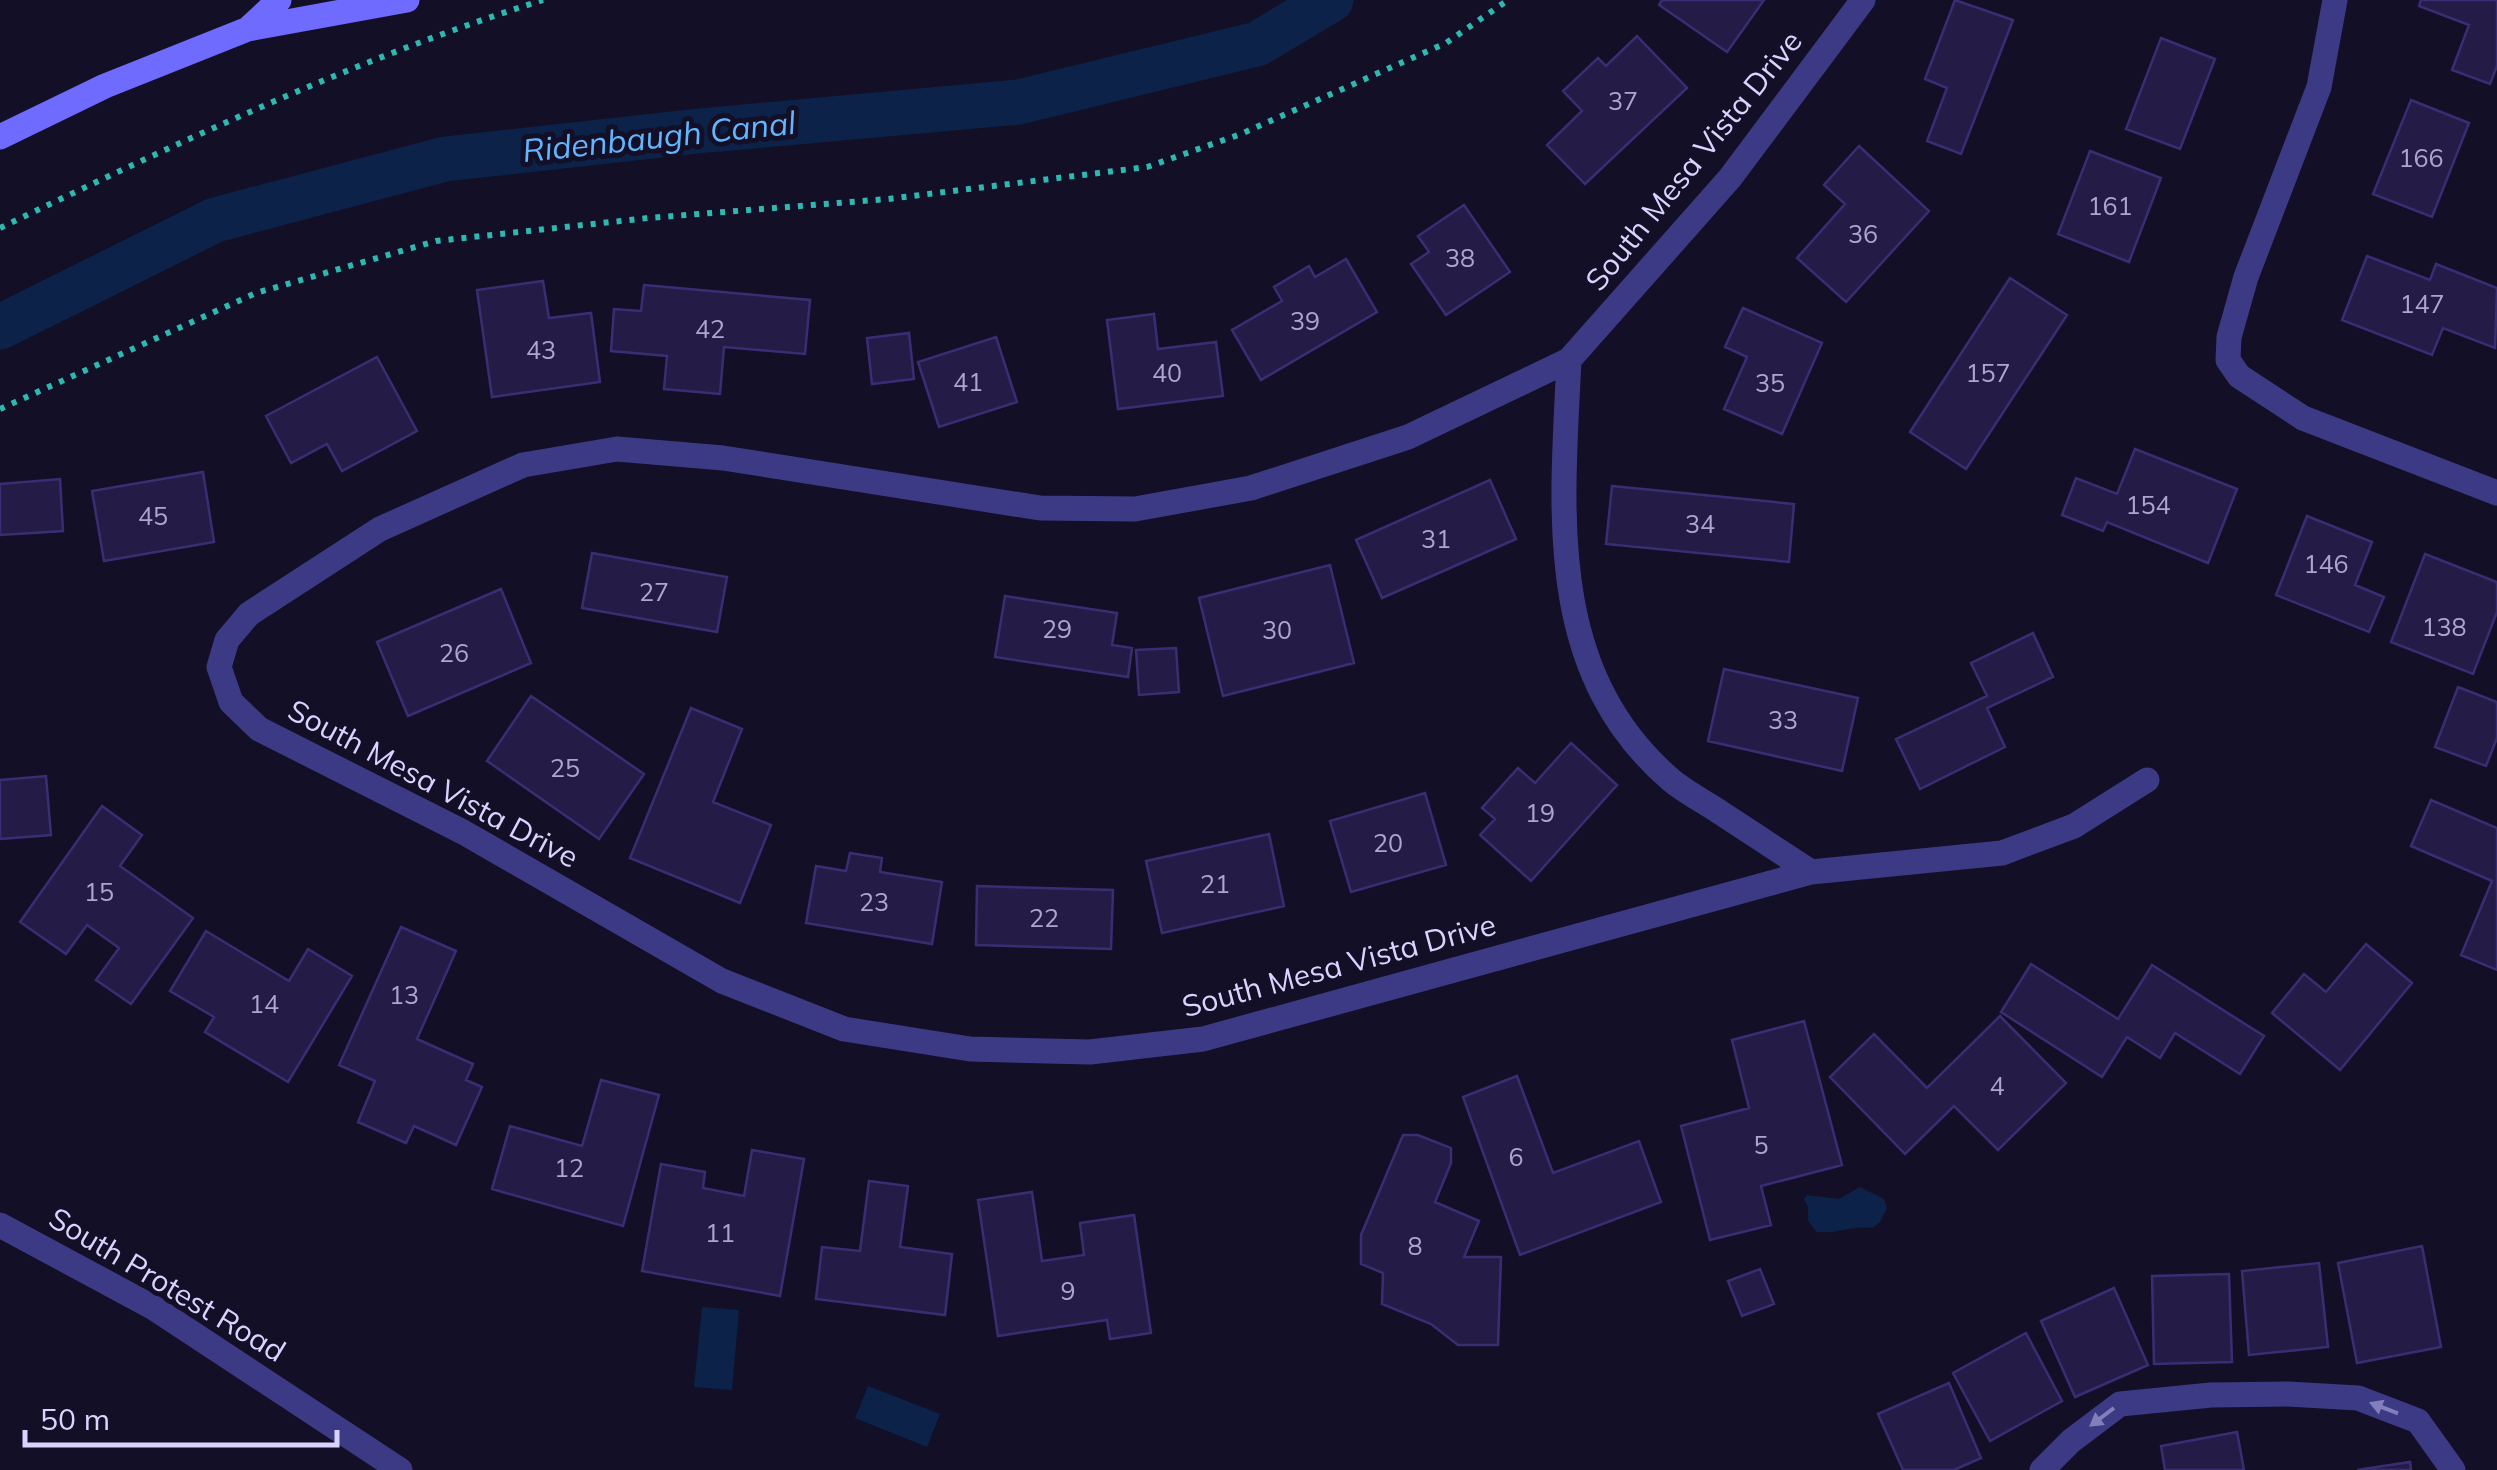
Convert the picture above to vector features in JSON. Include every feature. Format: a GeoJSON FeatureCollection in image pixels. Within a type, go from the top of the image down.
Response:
{"type":"FeatureCollection","features":[{"type":"Feature","properties":{"kind":"main road"},"geometry":{"type":"LineString","coordinates":[[248,29],[278,0]]}},
{"type":"Feature","properties":{"kind":"main road"},"geometry":{"type":"LineString","coordinates":[[0,137],[106,86],[248,29],[407,0]]}},
{"type":"Feature","properties":{"kind":"street","name":"South Mesa Vista Drive"},"geometry":{"type":"LineString","coordinates":[[1863,0],[1730,178],[1570,360],[1408,438],[1252,488],[1136,509],[1040,508],[723,458],[617,449],[522,464],[380,529],[248,614],[227,640],[219,667],[230,702],[260,729],[463,832],[722,981],[844,1029],[970,1049],[1090,1052],[1203,1039],[1811,872],[2002,852],[2074,826],[2147,780]]}},
{"type":"Feature","properties":{"kind":"street"},"geometry":{"type":"LineString","coordinates":[[2335,0],[2319,87],[2246,277],[2229,337],[2228,360],[2239,376],[2302,418],[2497,492]]}},
{"type":"Feature","properties":{"kind":"street"},"geometry":{"type":"LineString","coordinates":[[1570,360],[1562,514],[1572,614],[1601,694],[1638,748],[1673,782],[1811,872]]}},
{"type":"Feature","properties":{"kind":"street","name":"South Protest Road"},"geometry":{"type":"LineString","coordinates":[[0,1225],[154,1308],[400,1470]]}},
{"type":"Feature","properties":{"kind":"street"},"geometry":{"type":"LineString","coordinates":[[2042,1470],[2120,1404],[2288,1394],[2358,1398],[2418,1420],[2453,1470]]}},
{"type":"Feature","properties":{"kind":"path"},"geometry":{"type":"LineString","coordinates":[[0,228],[218,124],[358,67],[543,0]]}},
{"type":"Feature","properties":{"kind":"path"},"geometry":{"type":"LineString","coordinates":[[0,409],[256,294],[436,241],[648,218],[888,199],[1148,168],[1241,134],[1446,43],[1508,0]]}},
{"type":"Feature","properties":{"kind":"water"},"geometry":{"type":"Polygon","coordinates":[[[1860,1187],[1884,1199],[1887,1208],[1880,1222],[1872,1228],[1817,1232],[1808,1221],[1804,1199],[1807,1195],[1839,1199],[1860,1187]]]}},
{"type":"Feature","properties":{"kind":"water"},"geometry":{"type":"Polygon","coordinates":[[[702,1307],[739,1310],[732,1390],[694,1387],[702,1307]]]}},
{"type":"Feature","properties":{"kind":"water"},"geometry":{"type":"Polygon","coordinates":[[[868,1386],[940,1414],[927,1447],[855,1418],[868,1386]]]}},
{"type":"Feature","properties":{"kind":"building"},"geometry":{"type":"Polygon","coordinates":[[[1662,0],[1764,0],[1727,52],[1659,5],[1662,0]]]}},
{"type":"Feature","properties":{"kind":"building"},"geometry":{"type":"Polygon","coordinates":[[[1955,0],[2013,20],[1961,154],[1927,141],[1947,88],[1925,79],[1955,0]]]}},
{"type":"Feature","properties":{"kind":"building"},"geometry":{"type":"Polygon","coordinates":[[[2421,0],[2497,0],[2497,66],[2490,84],[2452,70],[2469,25],[2419,6],[2421,0]]]}},
{"type":"Feature","properties":{"kind":"building"},"geometry":{"type":"Polygon","coordinates":[[[1637,36],[1687,88],[1585,184],[1547,145],[1582,111],[1563,91],[1598,58],[1606,66],[1637,36]]]}},
{"type":"Feature","properties":{"kind":"building"},"geometry":{"type":"Polygon","coordinates":[[[2161,38],[2215,59],[2180,149],[2126,129],[2161,38]]]}},
{"type":"Feature","properties":{"kind":"building"},"geometry":{"type":"Polygon","coordinates":[[[2411,100],[2469,123],[2432,217],[2373,194],[2411,100]]]}},
{"type":"Feature","properties":{"kind":"building"},"geometry":{"type":"Polygon","coordinates":[[[1859,146],[1929,211],[1846,302],[1797,258],[1845,204],[1824,185],[1859,146]]]}},
{"type":"Feature","properties":{"kind":"building"},"geometry":{"type":"Polygon","coordinates":[[[2090,151],[2161,178],[2129,262],[2058,234],[2090,151]]]}},
{"type":"Feature","properties":{"kind":"building"},"geometry":{"type":"Polygon","coordinates":[[[1464,205],[1510,272],[1446,315],[1411,264],[1429,252],[1418,236],[1464,205]]]}},
{"type":"Feature","properties":{"kind":"building"},"geometry":{"type":"Polygon","coordinates":[[[2367,256],[2430,280],[2436,264],[2497,288],[2495,348],[2443,328],[2432,355],[2342,320],[2367,256]]]}},
{"type":"Feature","properties":{"kind":"building"},"geometry":{"type":"Polygon","coordinates":[[[1346,259],[1377,312],[1261,380],[1232,330],[1282,301],[1274,287],[1309,266],[1315,277],[1346,259]]]}},
{"type":"Feature","properties":{"kind":"building"},"geometry":{"type":"Polygon","coordinates":[[[2010,278],[2067,315],[1966,469],[1910,432],[2010,278]]]}},
{"type":"Feature","properties":{"kind":"building"},"geometry":{"type":"Polygon","coordinates":[[[543,281],[549,318],[591,313],[600,382],[492,397],[477,290],[543,281]]]}},
{"type":"Feature","properties":{"kind":"building"},"geometry":{"type":"Polygon","coordinates":[[[644,285],[810,300],[805,354],[724,347],[720,394],[664,389],[667,356],[611,351],[614,309],[641,311],[644,285]]]}},
{"type":"Feature","properties":{"kind":"building"},"geometry":{"type":"Polygon","coordinates":[[[1743,308],[1822,343],[1782,434],[1724,409],[1747,357],[1725,347],[1743,308]]]}},
{"type":"Feature","properties":{"kind":"building"},"geometry":{"type":"Polygon","coordinates":[[[1154,314],[1158,349],[1216,342],[1223,396],[1118,409],[1107,320],[1154,314]]]}},
{"type":"Feature","properties":{"kind":"building"},"geometry":{"type":"Polygon","coordinates":[[[909,333],[914,379],[872,384],[867,338],[909,333]]]}},
{"type":"Feature","properties":{"kind":"building"},"geometry":{"type":"Polygon","coordinates":[[[996,337],[1017,402],[939,427],[918,362],[996,337]]]}},
{"type":"Feature","properties":{"kind":"building"},"geometry":{"type":"Polygon","coordinates":[[[377,357],[417,431],[342,471],[327,444],[291,463],[266,416],[377,357]]]}},
{"type":"Feature","properties":{"kind":"building"},"geometry":{"type":"Polygon","coordinates":[[[2135,449],[2237,489],[2208,563],[2107,522],[2103,531],[2062,515],[2076,478],[2117,494],[2135,449]]]}},
{"type":"Feature","properties":{"kind":"building"},"geometry":{"type":"Polygon","coordinates":[[[203,472],[214,542],[104,561],[92,491],[203,472]]]}},
{"type":"Feature","properties":{"kind":"building"},"geometry":{"type":"Polygon","coordinates":[[[60,479],[63,531],[0,535],[0,484],[60,479]]]}},
{"type":"Feature","properties":{"kind":"building"},"geometry":{"type":"Polygon","coordinates":[[[1490,480],[1516,539],[1382,598],[1356,540],[1490,480]]]}},
{"type":"Feature","properties":{"kind":"building"},"geometry":{"type":"Polygon","coordinates":[[[1612,486],[1794,504],[1789,562],[1606,544],[1612,486]]]}},
{"type":"Feature","properties":{"kind":"building"},"geometry":{"type":"Polygon","coordinates":[[[2307,516],[2372,542],[2355,585],[2384,597],[2369,632],[2276,595],[2307,516]]]}},
{"type":"Feature","properties":{"kind":"building"},"geometry":{"type":"Polygon","coordinates":[[[592,553],[727,577],[717,632],[582,608],[592,553]]]}},
{"type":"Feature","properties":{"kind":"building"},"geometry":{"type":"Polygon","coordinates":[[[2425,554],[2497,582],[2497,612],[2473,674],[2391,642],[2425,554]]]}},
{"type":"Feature","properties":{"kind":"building"},"geometry":{"type":"Polygon","coordinates":[[[1330,565],[1354,663],[1223,696],[1199,598],[1330,565]]]}},
{"type":"Feature","properties":{"kind":"building"},"geometry":{"type":"Polygon","coordinates":[[[501,589],[531,663],[408,716],[377,642],[501,589]]]}},
{"type":"Feature","properties":{"kind":"building"},"geometry":{"type":"Polygon","coordinates":[[[1005,596],[1117,613],[1112,645],[1132,648],[1128,677],[995,657],[1005,596]]]}},
{"type":"Feature","properties":{"kind":"building"},"geometry":{"type":"Polygon","coordinates":[[[2033,633],[2053,677],[1987,708],[2005,747],[1920,789],[1896,739],[1987,696],[1971,663],[2033,633]]]}},
{"type":"Feature","properties":{"kind":"building"},"geometry":{"type":"Polygon","coordinates":[[[1176,648],[1179,692],[1139,695],[1136,650],[1176,648]]]}},
{"type":"Feature","properties":{"kind":"building"},"geometry":{"type":"Polygon","coordinates":[[[1724,669],[1858,698],[1842,771],[1708,741],[1724,669]]]}},
{"type":"Feature","properties":{"kind":"building"},"geometry":{"type":"Polygon","coordinates":[[[2458,687],[2497,702],[2497,738],[2486,766],[2435,747],[2458,687]]]}},
{"type":"Feature","properties":{"kind":"building"},"geometry":{"type":"Polygon","coordinates":[[[531,696],[644,774],[599,839],[487,761],[531,696]]]}},
{"type":"Feature","properties":{"kind":"building"},"geometry":{"type":"Polygon","coordinates":[[[691,708],[742,729],[713,802],[771,825],[740,903],[630,858],[691,708]]]}},
{"type":"Feature","properties":{"kind":"building"},"geometry":{"type":"Polygon","coordinates":[[[1571,743],[1617,785],[1531,881],[1480,835],[1495,819],[1482,808],[1518,768],[1535,783],[1571,743]]]}},
{"type":"Feature","properties":{"kind":"building"},"geometry":{"type":"Polygon","coordinates":[[[46,776],[51,835],[0,839],[0,780],[46,776]]]}},
{"type":"Feature","properties":{"kind":"building"},"geometry":{"type":"Polygon","coordinates":[[[1425,793],[1446,865],[1351,892],[1330,821],[1425,793]]]}},
{"type":"Feature","properties":{"kind":"building"},"geometry":{"type":"Polygon","coordinates":[[[2431,800],[2497,828],[2497,970],[2461,955],[2492,881],[2411,846],[2431,800]]]}},
{"type":"Feature","properties":{"kind":"building"},"geometry":{"type":"Polygon","coordinates":[[[102,806],[142,835],[120,866],[193,918],[131,1004],[96,980],[119,948],[87,925],[66,954],[20,922],[102,806]]]}},
{"type":"Feature","properties":{"kind":"building"},"geometry":{"type":"Polygon","coordinates":[[[1269,834],[1284,906],[1162,933],[1146,861],[1269,834]]]}},
{"type":"Feature","properties":{"kind":"building"},"geometry":{"type":"Polygon","coordinates":[[[850,853],[882,858],[880,872],[942,882],[932,944],[806,923],[816,866],[846,871],[850,853]]]}},
{"type":"Feature","properties":{"kind":"building"},"geometry":{"type":"Polygon","coordinates":[[[977,886],[1113,890],[1111,949],[976,945],[977,886]]]}},
{"type":"Feature","properties":{"kind":"building"},"geometry":{"type":"Polygon","coordinates":[[[401,927],[456,951],[417,1039],[473,1064],[466,1080],[482,1087],[456,1145],[414,1126],[406,1143],[358,1122],[375,1081],[339,1065],[401,927]]]}},
{"type":"Feature","properties":{"kind":"building"},"geometry":{"type":"Polygon","coordinates":[[[206,931],[289,981],[308,949],[352,976],[288,1082],[205,1032],[214,1017],[170,991],[206,931]]]}},
{"type":"Feature","properties":{"kind":"building"},"geometry":{"type":"Polygon","coordinates":[[[2366,944],[2412,983],[2340,1070],[2272,1013],[2304,974],[2326,992],[2366,944]]]}},
{"type":"Feature","properties":{"kind":"building"},"geometry":{"type":"Polygon","coordinates":[[[2031,964],[2118,1019],[2152,965],[2264,1036],[2240,1074],[2175,1033],[2160,1058],[2127,1037],[2102,1077],[2001,1012],[2031,964]]]}},
{"type":"Feature","properties":{"kind":"building"},"geometry":{"type":"Polygon","coordinates":[[[2000,1016],[2066,1083],[1998,1150],[1954,1106],[1905,1154],[1830,1077],[1874,1034],[1927,1088],[2000,1016]]]}},
{"type":"Feature","properties":{"kind":"building"},"geometry":{"type":"Polygon","coordinates":[[[1804,1021],[1842,1165],[1761,1186],[1771,1225],[1710,1240],[1681,1126],[1749,1108],[1732,1040],[1804,1021]]]}},
{"type":"Feature","properties":{"kind":"building"},"geometry":{"type":"Polygon","coordinates":[[[1517,1076],[1553,1173],[1639,1141],[1661,1202],[1520,1255],[1463,1097],[1517,1076]]]}},
{"type":"Feature","properties":{"kind":"building"},"geometry":{"type":"Polygon","coordinates":[[[601,1080],[659,1095],[623,1226],[492,1189],[510,1126],[582,1146],[601,1080]]]}},
{"type":"Feature","properties":{"kind":"building"},"geometry":{"type":"Polygon","coordinates":[[[1403,1135],[1418,1135],[1451,1148],[1451,1163],[1435,1202],[1479,1221],[1464,1257],[1501,1257],[1498,1345],[1458,1345],[1431,1324],[1382,1304],[1383,1273],[1361,1264],[1361,1235],[1403,1135]]]}},
{"type":"Feature","properties":{"kind":"building"},"geometry":{"type":"Polygon","coordinates":[[[752,1150],[804,1159],[780,1296],[642,1271],[661,1164],[705,1172],[703,1188],[744,1196],[752,1150]]]}},
{"type":"Feature","properties":{"kind":"building"},"geometry":{"type":"Polygon","coordinates":[[[869,1181],[908,1186],[900,1247],[952,1254],[945,1315],[816,1299],[822,1247],[860,1251],[869,1181]]]}},
{"type":"Feature","properties":{"kind":"building"},"geometry":{"type":"Polygon","coordinates":[[[1032,1192],[1042,1261],[1084,1255],[1080,1223],[1134,1215],[1151,1333],[1110,1339],[1107,1320],[998,1336],[978,1200],[1032,1192]]]}},
{"type":"Feature","properties":{"kind":"building"},"geometry":{"type":"Polygon","coordinates":[[[2422,1246],[2441,1347],[2357,1363],[2338,1263],[2422,1246]]]}},
{"type":"Feature","properties":{"kind":"building"},"geometry":{"type":"Polygon","coordinates":[[[2319,1263],[2328,1347],[2249,1355],[2242,1271],[2319,1263]]]}},
{"type":"Feature","properties":{"kind":"building"},"geometry":{"type":"Polygon","coordinates":[[[1760,1269],[1774,1304],[1742,1316],[1728,1281],[1760,1269]]]}},
{"type":"Feature","properties":{"kind":"building"},"geometry":{"type":"Polygon","coordinates":[[[2229,1274],[2232,1362],[2154,1364],[2152,1276],[2229,1274]]]}},
{"type":"Feature","properties":{"kind":"building"},"geometry":{"type":"Polygon","coordinates":[[[2114,1288],[2148,1365],[2075,1397],[2041,1321],[2114,1288]]]}},
{"type":"Feature","properties":{"kind":"building"},"geometry":{"type":"Polygon","coordinates":[[[2026,1333],[2062,1401],[1990,1441],[1953,1373],[2026,1333]]]}},
{"type":"Feature","properties":{"kind":"building"},"geometry":{"type":"Polygon","coordinates":[[[1949,1383],[1981,1458],[1954,1470],[1903,1470],[1878,1414],[1949,1383]]]}},
{"type":"Feature","properties":{"kind":"building"},"geometry":{"type":"Polygon","coordinates":[[[2237,1432],[2244,1470],[2165,1470],[2161,1446],[2237,1432]]]}},
{"type":"Feature","properties":{"kind":"building"},"geometry":{"type":"Polygon","coordinates":[[[2410,1462],[2411,1470],[2357,1470],[2410,1462]]]}},
{"type":"Feature","properties":{"kind":"waterway","name":"Ridenbaugh Canal"},"geometry":{"type":"LineString","coordinates":[[0,327],[215,220],[445,159],[1019,102],[1257,44],[1331,0]]}}]}
